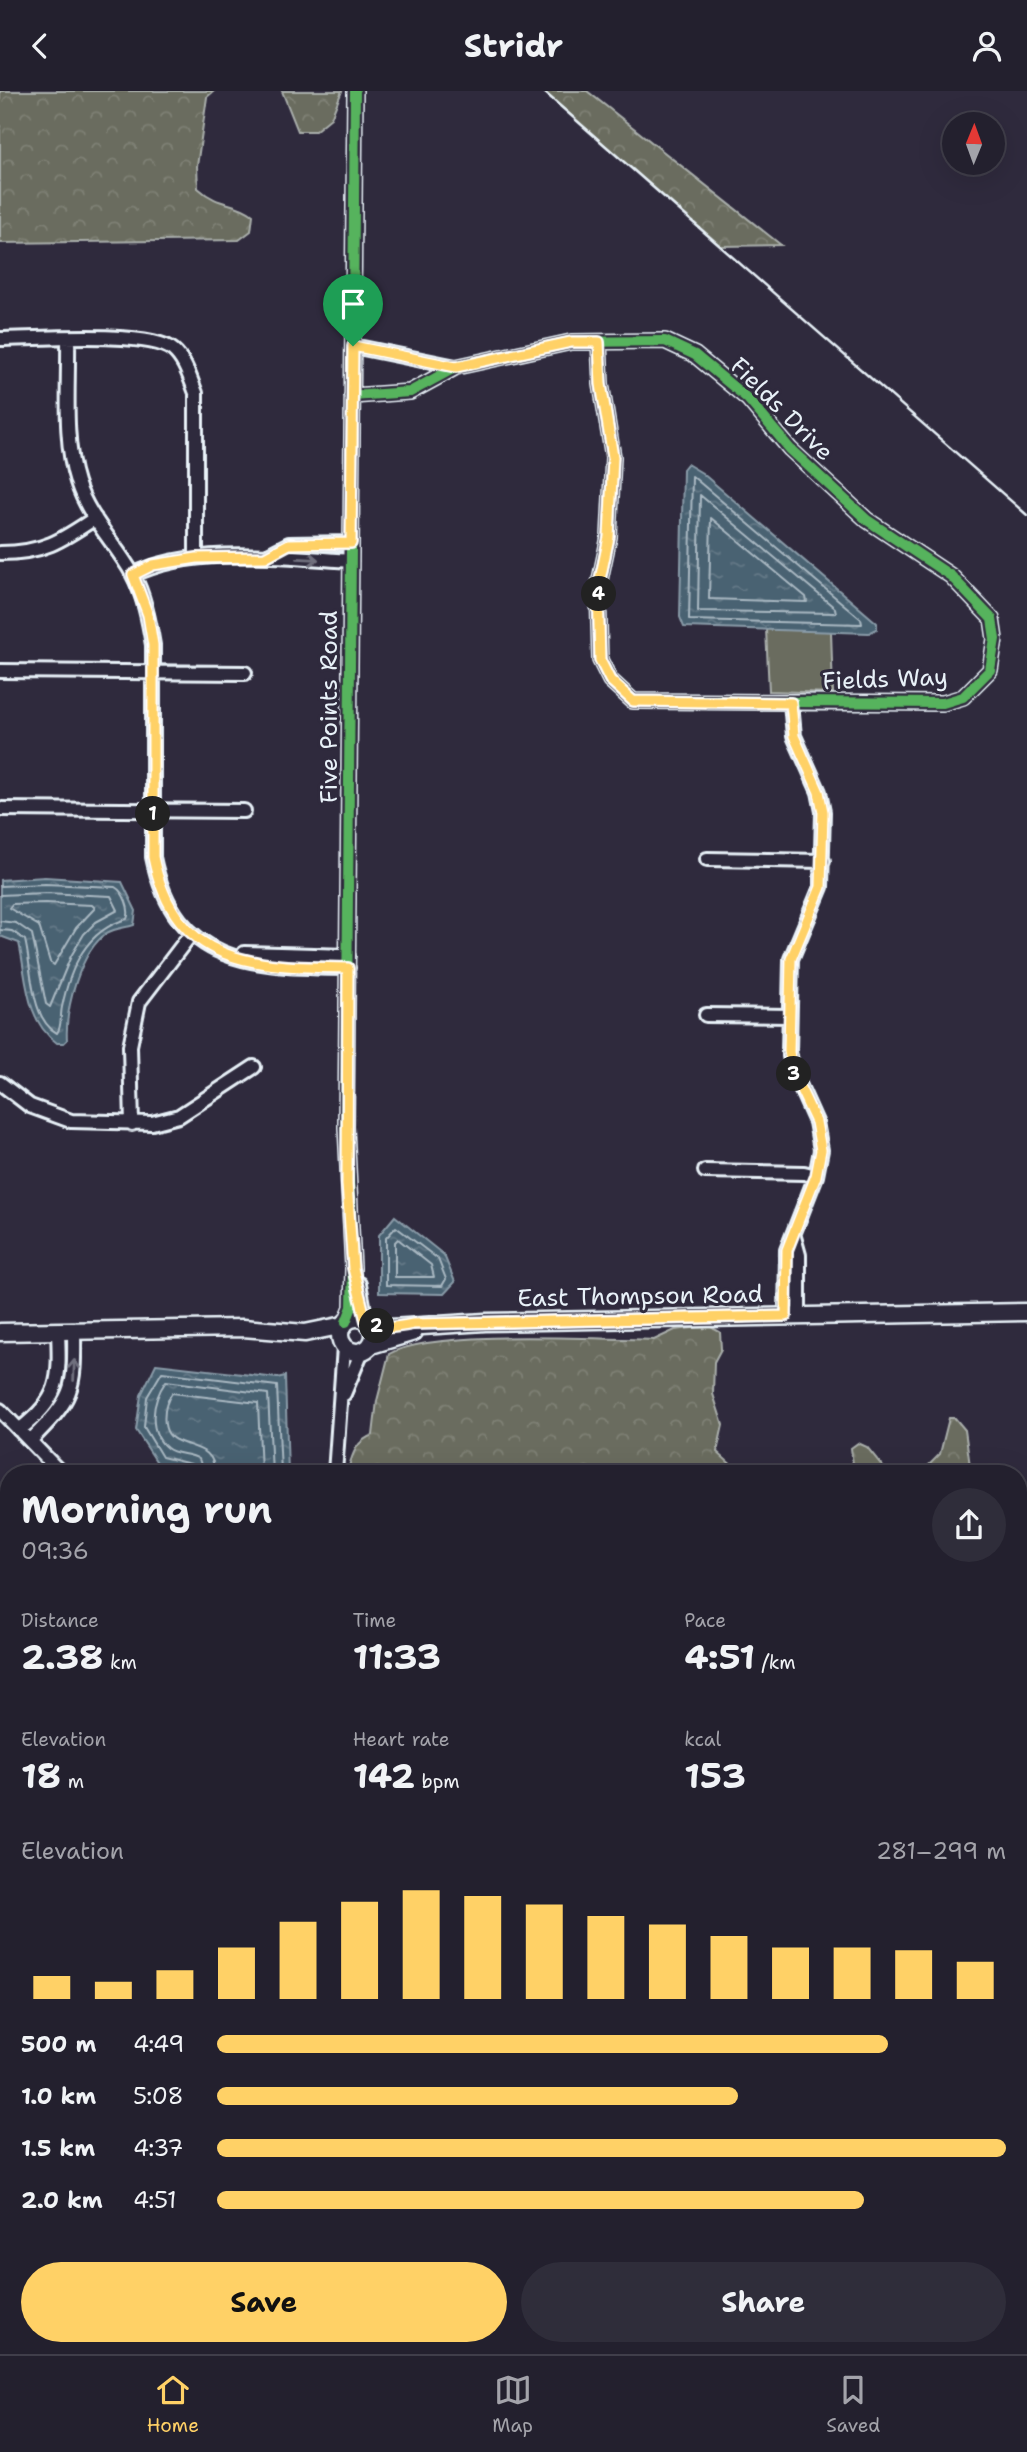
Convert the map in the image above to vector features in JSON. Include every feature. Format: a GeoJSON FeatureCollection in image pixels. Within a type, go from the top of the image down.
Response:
{"type":"FeatureCollection","features":[{"type":"Feature","properties":{"kind":"main road","name":"East Thompson Road"},"geometry":{"type":"LineString","coordinates":[[368,1323],[421,1326],[1027,1312]]}},
{"type":"Feature","properties":{"kind":"main road"},"geometry":{"type":"LineString","coordinates":[[0,1332],[243,1328],[305,1333],[356,1319],[368,1323],[374,1335],[367,1348],[351,1351],[344,1346],[312,1338],[305,1333]]}},
{"type":"Feature","properties":{"kind":"main road"},"geometry":{"type":"LineString","coordinates":[[344,1346],[340,1332],[345,1324]]}},
{"type":"Feature","properties":{"kind":"main road","name":"East Thompson Road"},"geometry":{"type":"LineString","coordinates":[[367,1348],[415,1332],[421,1326]]}},
{"type":"Feature","properties":{"kind":"street","name":"Five Points Road"},"geometry":{"type":"LineString","coordinates":[[345,1324],[352,1307],[353,1268],[346,1139],[355,91]]}},
{"type":"Feature","properties":{"kind":"street"},"geometry":{"type":"LineString","coordinates":[[0,339],[138,338],[172,349],[187,370],[196,393],[197,558]]}},
{"type":"Feature","properties":{"kind":"street"},"geometry":{"type":"LineString","coordinates":[[68,339],[70,436],[76,480],[95,519],[133,575],[148,615],[154,672],[153,857],[159,886],[173,914],[191,934],[234,952],[348,962]]}},
{"type":"Feature","properties":{"kind":"street","name":"Fields Drive"},"geometry":{"type":"LineString","coordinates":[[352,396],[410,392],[456,367],[571,342],[665,341],[695,355],[748,399],[790,449],[867,520],[951,576],[992,619],[995,639],[993,659],[990,670],[978,685]]}},
{"type":"Feature","properties":{"kind":"street","name":"Fields Way"},"geometry":{"type":"LineString","coordinates":[[599,342],[601,384],[613,457],[609,537],[598,589],[600,660],[610,680],[633,701],[943,703],[964,697],[978,685]]}},
{"type":"Feature","properties":{"kind":"street","name":"Fields Drive"},"geometry":{"type":"LineString","coordinates":[[353,346],[456,367]]}},
{"type":"Feature","properties":{"kind":"street"},"geometry":{"type":"LineString","coordinates":[[0,553],[36,551],[58,543],[95,519]]}},
{"type":"Feature","properties":{"kind":"street"},"geometry":{"type":"LineString","coordinates":[[265,557],[289,544],[351,543]]}},
{"type":"Feature","properties":{"kind":"street"},"geometry":{"type":"LineString","coordinates":[[133,575],[153,565],[197,558],[265,557],[351,561]]}},
{"type":"Feature","properties":{"kind":"street"},"geometry":{"type":"LineString","coordinates":[[0,671],[245,673]]}},
{"type":"Feature","properties":{"kind":"street"},"geometry":{"type":"LineString","coordinates":[[791,703],[795,740],[822,802],[823,861],[818,898],[792,953],[789,1016],[792,1068],[815,1117],[820,1138],[816,1176],[787,1250],[792,1316]]}},
{"type":"Feature","properties":{"kind":"street"},"geometry":{"type":"LineString","coordinates":[[0,809],[244,810]]}},
{"type":"Feature","properties":{"kind":"street"},"geometry":{"type":"LineString","coordinates":[[707,859],[823,861]]}},
{"type":"Feature","properties":{"kind":"street"},"geometry":{"type":"LineString","coordinates":[[132,1124],[130,1045],[139,1002],[191,934]]}},
{"type":"Feature","properties":{"kind":"street"},"geometry":{"type":"LineString","coordinates":[[706,1015],[789,1016]]}},
{"type":"Feature","properties":{"kind":"street"},"geometry":{"type":"LineString","coordinates":[[0,1083],[30,1106],[48,1115],[71,1122],[132,1124],[162,1122],[179,1116],[254,1067]]}},
{"type":"Feature","properties":{"kind":"street"},"geometry":{"type":"LineString","coordinates":[[705,1171],[804,1173],[816,1176]]}},
{"type":"Feature","properties":{"kind":"street","name":"Five Points Road"},"geometry":{"type":"LineString","coordinates":[[353,1268],[368,1323]]}},
{"type":"Feature","properties":{"kind":"street"},"geometry":{"type":"LineString","coordinates":[[19,1430],[49,1401],[58,1381],[66,1331]]}},
{"type":"Feature","properties":{"kind":"street"},"geometry":{"type":"LineString","coordinates":[[30,1441],[60,1410],[74,1384],[66,1331]]}},
{"type":"Feature","properties":{"kind":"street"},"geometry":{"type":"LineString","coordinates":[[336,1465],[343,1398],[344,1346]]}},
{"type":"Feature","properties":{"kind":"street"},"geometry":{"type":"LineString","coordinates":[[343,1398],[367,1348]]}},
{"type":"Feature","properties":{"kind":"street"},"geometry":{"type":"LineString","coordinates":[[49,1401],[60,1410]]}},
{"type":"Feature","properties":{"kind":"street"},"geometry":{"type":"LineString","coordinates":[[0,1410],[53,1465]]}},
{"type":"Feature","properties":{"kind":"green space"},"geometry":{"type":"Polygon","coordinates":[[[0,91],[214,91],[207,97],[197,166],[198,188],[213,199],[239,207],[253,215],[251,231],[239,240],[0,243],[0,91]]]}},
{"type":"Feature","properties":{"kind":"green space"},"geometry":{"type":"Polygon","coordinates":[[[282,91],[342,91],[331,118],[315,131],[298,131],[282,91]]]}},
{"type":"Feature","properties":{"kind":"green space"},"geometry":{"type":"Polygon","coordinates":[[[543,91],[587,91],[781,245],[721,246],[543,91]]]}},
{"type":"Feature","properties":{"kind":"green space"},"geometry":{"type":"Polygon","coordinates":[[[766,629],[831,631],[833,693],[769,691],[766,629]]]}},
{"type":"Feature","properties":{"kind":"green space"},"geometry":{"type":"Polygon","coordinates":[[[709,1326],[720,1332],[721,1349],[714,1362],[713,1394],[723,1425],[717,1452],[732,1465],[350,1465],[358,1445],[373,1435],[377,1401],[389,1354],[410,1346],[441,1341],[517,1337],[654,1340],[675,1330],[709,1326]]]}},
{"type":"Feature","properties":{"kind":"green space"},"geometry":{"type":"Polygon","coordinates":[[[949,1418],[955,1418],[965,1430],[970,1465],[929,1465],[940,1454],[949,1418]]]}},
{"type":"Feature","properties":{"kind":"green space"},"geometry":{"type":"Polygon","coordinates":[[[858,1443],[867,1447],[882,1465],[853,1465],[851,1448],[858,1443]]]}},
{"type":"Feature","properties":{"kind":"water"},"geometry":{"type":"Polygon","coordinates":[[[687,464],[702,473],[877,623],[877,629],[869,633],[684,627],[680,617],[683,469],[687,464]]]}},
{"type":"Feature","properties":{"kind":"water"},"geometry":{"type":"Polygon","coordinates":[[[45,877],[122,882],[136,911],[134,925],[107,933],[89,953],[76,982],[69,1013],[67,1040],[64,1043],[57,1043],[47,1034],[33,1010],[19,943],[0,936],[0,880],[45,877]]]}},
{"type":"Feature","properties":{"kind":"water"},"geometry":{"type":"Polygon","coordinates":[[[395,1216],[444,1255],[455,1282],[444,1294],[379,1293],[379,1235],[395,1216]]]}},
{"type":"Feature","properties":{"kind":"water"},"geometry":{"type":"Polygon","coordinates":[[[156,1364],[277,1378],[285,1376],[288,1465],[158,1464],[136,1430],[141,1395],[156,1364]]]}},
{"type":"Feature","properties":{"kind":"railway"},"geometry":{"type":"LineString","coordinates":[[543,91],[1027,515]]}},
{"type":"Feature","properties":{"kind":"cycle path"},"geometry":{"type":"LineString","coordinates":[[346,1322],[352,1307],[353,1268],[346,1127],[355,91]]}},
{"type":"Feature","properties":{"kind":"cycle path"},"geometry":{"type":"LineString","coordinates":[[352,396],[410,392],[456,367],[571,342],[665,341],[695,355],[748,399],[790,449],[867,520],[951,576],[992,619],[995,639],[990,670],[963,697],[943,703],[633,701],[610,680],[600,660],[598,589],[609,537],[613,457],[601,384],[599,342]]}},
{"type":"Feature","properties":{"kind":"route"},"geometry":{"type":"LineString","coordinates":[[571,342],[599,342],[601,384],[613,457],[609,537],[598,589],[600,660],[610,680],[633,701],[791,703],[791,723],[795,740],[819,792],[823,812],[821,887],[815,905],[795,943],[791,959],[789,1052],[793,1073],[815,1117],[821,1150],[816,1176],[787,1250],[786,1316],[452,1323],[421,1326],[413,1324],[391,1328],[370,1325],[366,1321],[358,1279],[353,1268],[347,1184],[345,1127],[348,968],[267,964],[229,956],[191,934],[173,914],[159,886],[153,857],[153,645],[148,615],[133,575],[153,565],[197,558],[265,557],[289,544],[351,543],[353,346],[456,367],[571,342]]}}]}
